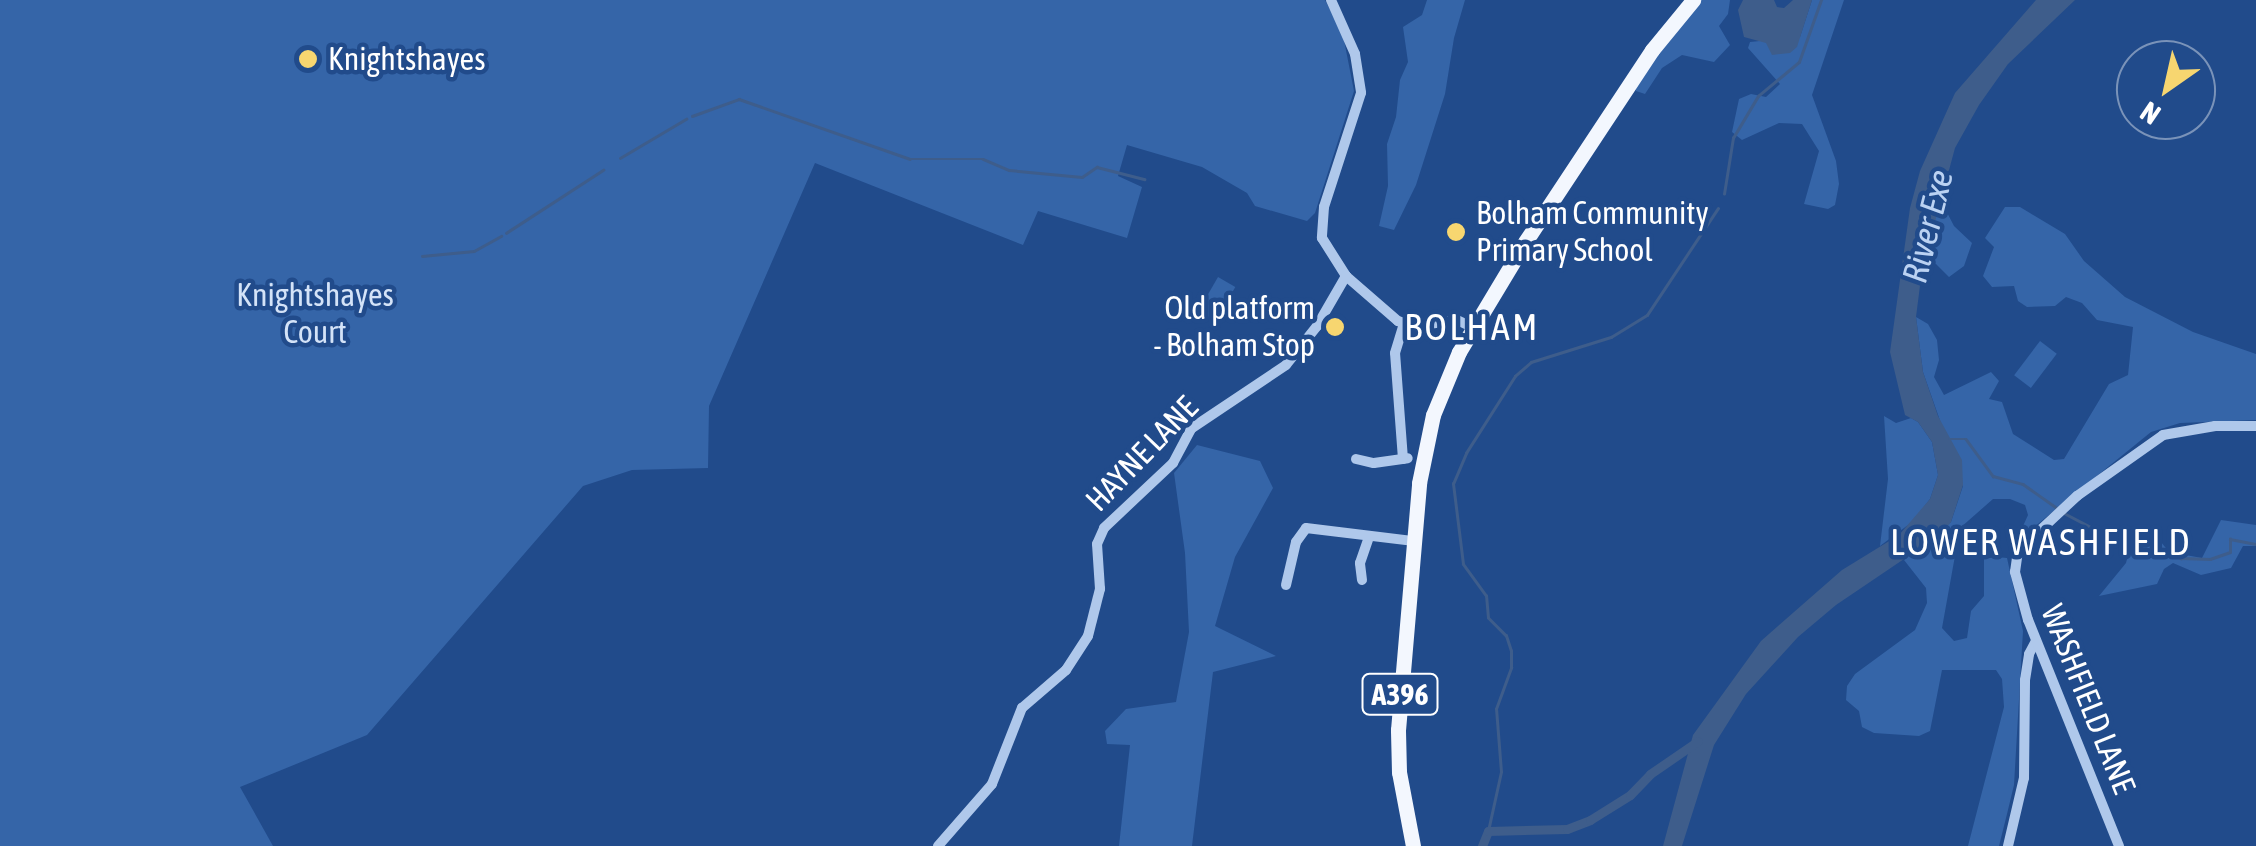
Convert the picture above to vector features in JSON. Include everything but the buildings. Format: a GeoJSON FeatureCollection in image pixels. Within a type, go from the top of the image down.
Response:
{"type":"FeatureCollection","features":[{"type":"Feature","properties":{"kind":"main road","name":"A396"},"geometry":{"type":"LineString","coordinates":[[1413,846],[1399,772],[1398,730],[1414,541],[1430,426],[1472,327],[1652,50],[1693,0]]}},
{"type":"Feature","properties":{"kind":"street"},"geometry":{"type":"LineString","coordinates":[[1331,0],[1356,54],[1361,93],[1320,229],[1346,276],[1404,324],[1451,320],[1472,327]]}},
{"type":"Feature","properties":{"kind":"street","name":"HAYNE LANE"},"geometry":{"type":"LineString","coordinates":[[938,846],[992,784],[1022,708],[1066,670],[1088,636],[1100,589],[1097,544],[1104,528],[1173,463],[1192,428],[1286,366],[1317,326],[1346,276]]}},
{"type":"Feature","properties":{"kind":"street"},"geometry":{"type":"LineString","coordinates":[[1356,459],[1378,463],[1406,458],[1395,353],[1404,324]]}},
{"type":"Feature","properties":{"kind":"street","name":"WASHFIELD LANE"},"geometry":{"type":"LineString","coordinates":[[2119,846],[2036,642],[2016,560],[2020,547],[2060,510],[2164,435],[2214,426],[2256,426]]}},
{"type":"Feature","properties":{"kind":"street"},"geometry":{"type":"LineString","coordinates":[[1283,576],[1298,536],[1306,528],[1414,541]]}},
{"type":"Feature","properties":{"kind":"street"},"geometry":{"type":"LineString","coordinates":[[1362,580],[1360,562],[1369,536]]}},
{"type":"Feature","properties":{"kind":"street"},"geometry":{"type":"LineString","coordinates":[[2008,846],[2024,778],[2025,680],[2029,654],[2036,642]]}},
{"type":"Feature","properties":{"kind":"green space","name":"Knightshayes Court"},"geometry":{"type":"Polygon","coordinates":[[[0,0],[1325,0],[1343,35],[1354,91],[1315,213],[1307,221],[1255,206],[1247,193],[1202,167],[1127,145],[1118,176],[1142,187],[1127,238],[1038,211],[1023,245],[815,163],[709,406],[708,468],[632,470],[583,486],[367,735],[240,787],[273,846],[0,846],[0,0]]]}},
{"type":"Feature","properties":{"kind":"green space"},"geometry":{"type":"Polygon","coordinates":[[[1427,0],[1465,0],[1445,94],[1416,185],[1394,230],[1379,226],[1388,186],[1387,144],[1396,117],[1400,80],[1408,62],[1403,27],[1422,15],[1427,0]]]}},
{"type":"Feature","properties":{"kind":"green space"},"geometry":{"type":"Polygon","coordinates":[[[1700,0],[1730,0],[1728,14],[1719,26],[1730,45],[1714,62],[1682,55],[1662,68],[1645,94],[1636,91],[1635,83],[1700,0]]]}},
{"type":"Feature","properties":{"kind":"green space"},"geometry":{"type":"Polygon","coordinates":[[[1812,0],[1844,0],[1812,95],[1836,161],[1839,184],[1835,205],[1828,209],[1804,204],[1819,151],[1802,124],[1779,123],[1742,140],[1732,132],[1739,99],[1751,94],[1766,97],[1780,84],[1748,48],[1750,42],[1800,37],[1812,0]]]}},
{"type":"Feature","properties":{"kind":"green space"},"geometry":{"type":"Polygon","coordinates":[[[1940,199],[1954,226],[1972,243],[1964,266],[1949,277],[1936,264],[1922,270],[1940,199]]]}},
{"type":"Feature","properties":{"kind":"green space"},"geometry":{"type":"Polygon","coordinates":[[[2005,207],[2020,207],[2065,234],[2084,261],[2125,297],[2193,332],[2256,354],[2256,420],[2180,423],[2151,432],[2023,536],[2019,535],[2028,515],[2025,505],[2010,499],[1993,499],[1960,528],[1942,628],[1954,641],[1967,638],[1971,611],[1984,596],[1984,559],[1996,557],[2007,558],[2023,631],[2014,785],[1999,846],[1968,846],[2004,707],[2002,679],[1996,670],[1942,670],[1930,731],[1919,736],[1874,733],[1862,727],[1859,711],[1846,700],[1847,686],[1855,674],[1915,630],[1927,603],[1926,588],[1904,560],[1951,522],[1963,486],[1923,372],[1916,317],[1928,324],[1937,340],[1939,360],[1934,377],[1944,395],[1991,372],[1999,381],[1989,399],[2002,402],[2013,434],[2054,460],[2064,459],[2109,384],[2128,375],[2133,327],[2097,320],[2082,303],[2066,297],[2055,306],[2027,307],[2018,301],[2014,286],[1992,287],[1983,276],[1994,247],[1985,238],[2005,207]]]}},
{"type":"Feature","properties":{"kind":"green space"},"geometry":{"type":"Polygon","coordinates":[[[1218,277],[1235,287],[1215,323],[1198,313],[1218,277]]]}},
{"type":"Feature","properties":{"kind":"green space"},"geometry":{"type":"Polygon","coordinates":[[[2040,341],[2057,354],[2031,388],[2014,375],[2040,341]]]}},
{"type":"Feature","properties":{"kind":"green space"},"geometry":{"type":"Polygon","coordinates":[[[1884,416],[1896,423],[1911,418],[1918,422],[1932,442],[1938,475],[1930,499],[1912,522],[1880,546],[1888,479],[1884,416]]]}},
{"type":"Feature","properties":{"kind":"green space"},"geometry":{"type":"Polygon","coordinates":[[[1197,445],[1260,461],[1273,488],[1235,557],[1215,626],[1276,656],[1213,672],[1192,846],[1119,846],[1130,745],[1107,744],[1105,731],[1126,709],[1176,702],[1189,632],[1185,553],[1174,473],[1197,445]]]}},
{"type":"Feature","properties":{"kind":"green space"},"geometry":{"type":"Polygon","coordinates":[[[2221,520],[2256,525],[2256,546],[2243,546],[2231,568],[2201,575],[2173,563],[2164,569],[2157,584],[2099,596],[2126,563],[2132,539],[2161,542],[2169,552],[2202,558],[2221,520]]]}},
{"type":"Feature","properties":{"kind":"water"},"geometry":{"type":"Polygon","coordinates":[[[1743,0],[1774,0],[1777,7],[1784,8],[1793,0],[1812,0],[1797,47],[1790,53],[1772,55],[1766,43],[1744,37],[1738,10],[1743,0]]]}},
{"type":"Feature","properties":{"kind":"water","name":"River Exe"},"geometry":{"type":"Polygon","coordinates":[[[2036,0],[2075,0],[2008,64],[1979,105],[1955,148],[1922,270],[1916,317],[1923,372],[1938,416],[1962,460],[1963,485],[1951,522],[1941,534],[1836,605],[1798,637],[1746,694],[1714,745],[1682,846],[1663,846],[1693,735],[1761,641],[1842,570],[1899,535],[1930,499],[1938,475],[1932,442],[1918,422],[1905,415],[1890,352],[1910,208],[1920,171],[1955,93],[2036,0]]]}},
{"type":"Feature","properties":{"kind":"waterway"},"geometry":{"type":"LineString","coordinates":[[1724,194],[1733,138],[1758,96],[1799,62],[1821,0]]}},
{"type":"Feature","properties":{"kind":"waterway"},"geometry":{"type":"LineString","coordinates":[[692,116],[739,99],[910,159],[983,159],[1009,170],[1082,177],[1097,167],[1144,179]]}},
{"type":"Feature","properties":{"kind":"waterway"},"geometry":{"type":"LineString","coordinates":[[620,158],[686,119]]}},
{"type":"Feature","properties":{"kind":"waterway"},"geometry":{"type":"LineString","coordinates":[[506,233],[603,170]]}},
{"type":"Feature","properties":{"kind":"waterway"},"geometry":{"type":"LineString","coordinates":[[1488,831],[1501,772],[1496,709],[1511,668],[1511,651],[1506,636],[1488,618],[1486,596],[1463,564],[1453,484],[1466,453],[1515,376],[1531,362],[1611,337],[1647,315],[1718,208]]}},
{"type":"Feature","properties":{"kind":"waterway"},"geometry":{"type":"LineString","coordinates":[[422,256],[474,251],[501,236]]}},
{"type":"Feature","properties":{"kind":"waterway"},"geometry":{"type":"LineString","coordinates":[[1949,439],[1966,439],[1993,476],[2023,484],[2057,508]]}},
{"type":"Feature","properties":{"kind":"waterway"},"geometry":{"type":"LineString","coordinates":[[2064,513],[2108,536],[2159,547],[2181,558],[2210,559],[2230,552],[2230,539],[2256,544]]}},
{"type":"Feature","properties":{"kind":"waterway"},"geometry":{"type":"LineString","coordinates":[[1482,846],[1488,831],[1567,829],[1590,820],[1630,795],[1650,774],[1698,741]]}},
{"type":"Feature","properties":{"kind":"place","name":"Knightshayes"},"geometry":{"type":"Point","coordinates":[308,59]}},
{"type":"Feature","properties":{"kind":"place","name":"Bolham Community Primary School"},"geometry":{"type":"Point","coordinates":[1456,232]}},
{"type":"Feature","properties":{"kind":"place","name":"Old platform - Bolham Stop"},"geometry":{"type":"Point","coordinates":[1335,327]}},
{"type":"Feature","properties":{"kind":"district","name":"BOLHAM"},"geometry":{"type":"Point","coordinates":[1472,327]}},
{"type":"Feature","properties":{"kind":"district","name":"LOWER WASHFIELD"},"geometry":{"type":"Point","coordinates":[2041,542]}}]}
